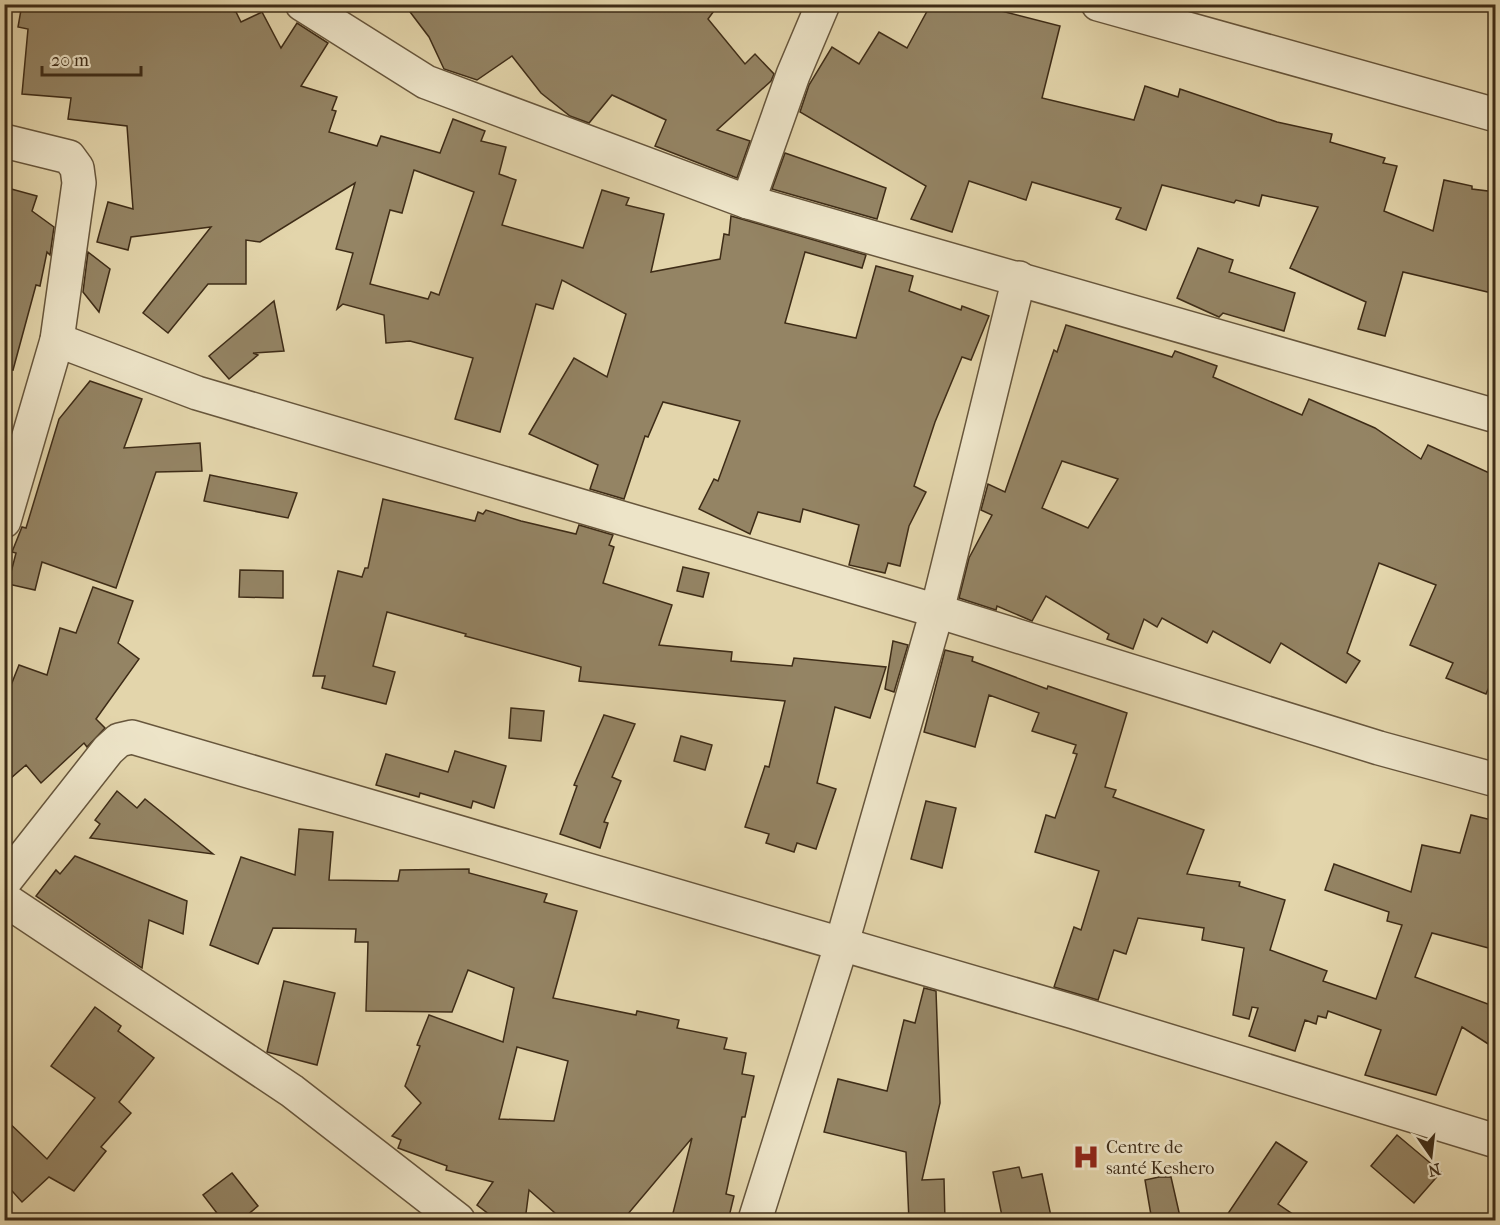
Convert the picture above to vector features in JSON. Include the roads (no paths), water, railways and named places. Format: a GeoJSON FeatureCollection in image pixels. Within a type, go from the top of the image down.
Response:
{"type":"FeatureCollection","features":[{"type":"Feature","properties":{"kind":"street"},"geometry":{"type":"LineString","coordinates":[[302,4],[426,82],[748,202],[1496,416]]}},
{"type":"Feature","properties":{"kind":"street"},"geometry":{"type":"LineString","coordinates":[[748,202],[793,75],[823,4]]}},
{"type":"Feature","properties":{"kind":"street"},"geometry":{"type":"LineString","coordinates":[[1098,4],[1496,115]]}},
{"type":"Feature","properties":{"kind":"street"},"geometry":{"type":"LineString","coordinates":[[4,141],[58,153],[69,158],[77,168],[79,183],[57,340],[4,521]]}},
{"type":"Feature","properties":{"kind":"street"},"geometry":{"type":"LineString","coordinates":[[755,1221],[841,946],[937,611],[1019,278]]}},
{"type":"Feature","properties":{"kind":"street"},"geometry":{"type":"LineString","coordinates":[[57,340],[197,393],[937,611],[1368,744],[1496,780]]}},
{"type":"Feature","properties":{"kind":"street"},"geometry":{"type":"LineString","coordinates":[[4,882],[108,750],[119,740],[132,737],[841,946],[1074,1012],[1496,1141]]}},
{"type":"Feature","properties":{"kind":"street"},"geometry":{"type":"LineString","coordinates":[[4,900],[292,1091],[458,1221]]}},
{"type":"Feature","properties":{"kind":"place","name":"Centre de santé Keshero"},"geometry":{"type":"Point","coordinates":[1086,1157]}}]}
